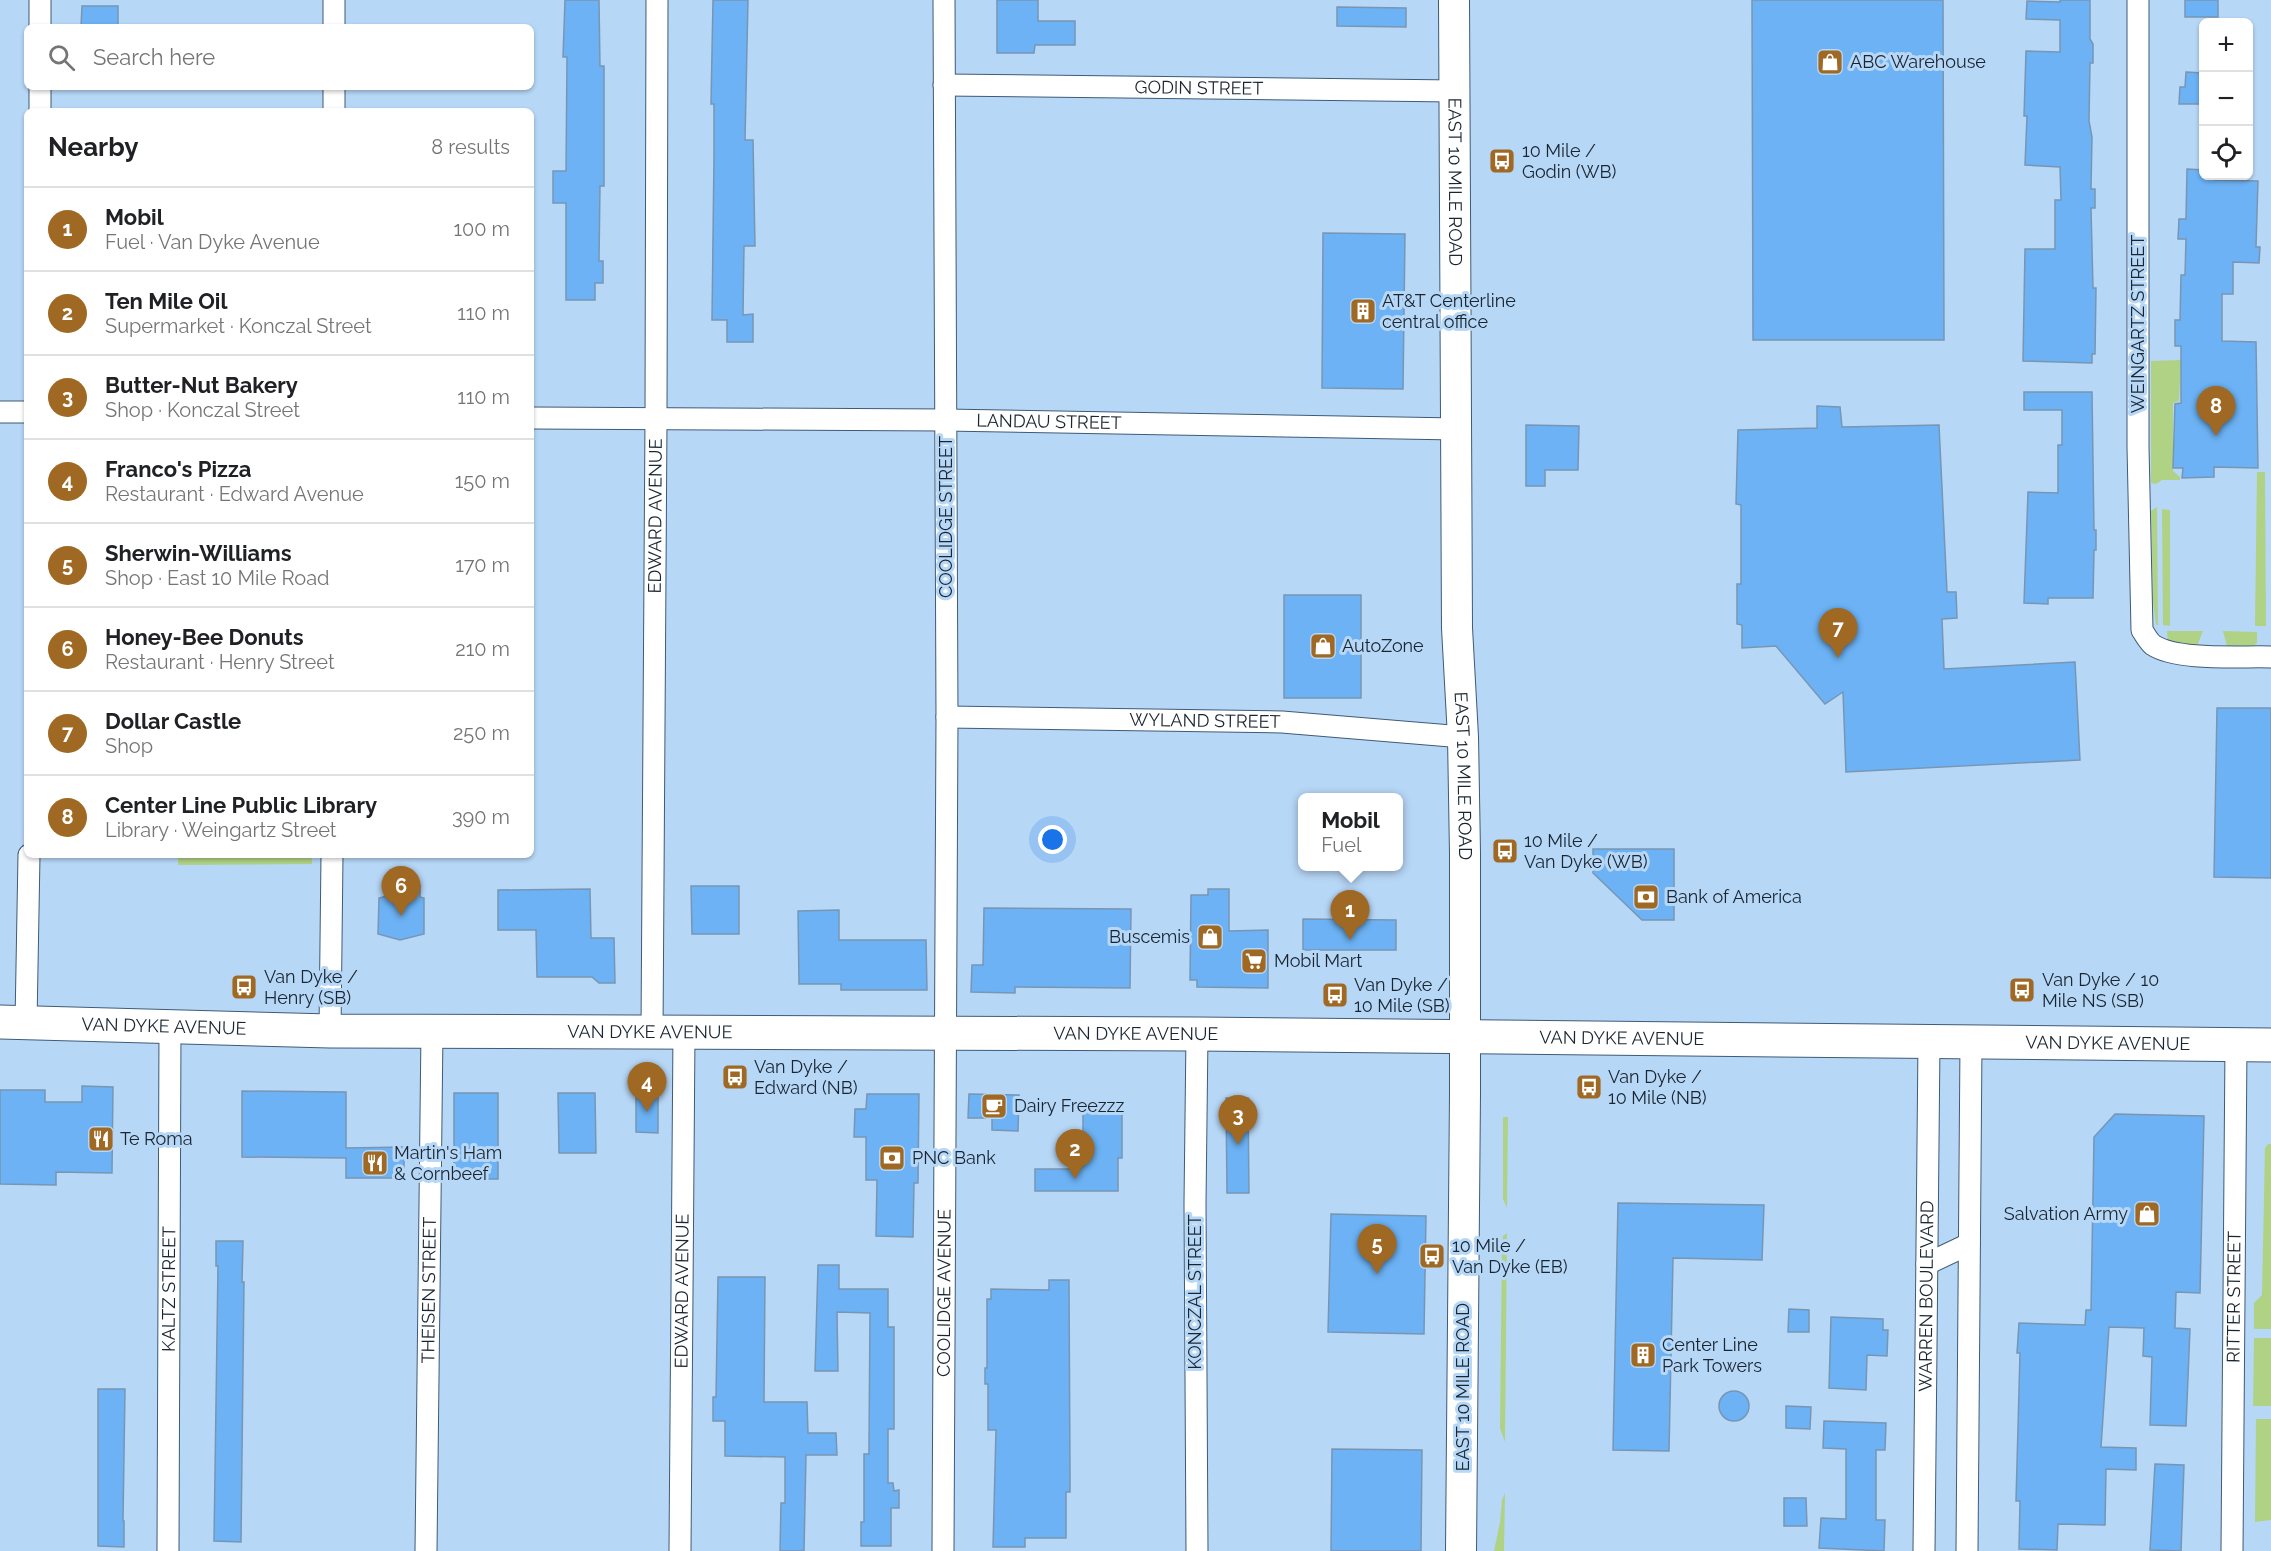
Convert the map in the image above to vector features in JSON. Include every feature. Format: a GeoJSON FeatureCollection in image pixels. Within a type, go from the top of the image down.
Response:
{"type":"FeatureCollection","features":[{"type":"Feature","properties":{"kind":"main road","name":"EAST 10 MILE ROAD"},"geometry":{"type":"LineString","coordinates":[[1454,0],[1457,628],[1463,737],[1466,1036],[1461,1551]]}},
{"type":"Feature","properties":{"kind":"main road","name":"VAN DYKE AVENUE"},"geometry":{"type":"LineString","coordinates":[[13,1023],[330,1031],[1197,1034],[2271,1045]]}},
{"type":"Feature","properties":{"kind":"street"},"geometry":{"type":"LineString","coordinates":[[40,0],[40,24]]}},
{"type":"Feature","properties":{"kind":"street"},"geometry":{"type":"LineString","coordinates":[[334,0],[334,24]]}},
{"type":"Feature","properties":{"kind":"street","name":"EDWARD AVENUE"},"geometry":{"type":"LineString","coordinates":[[657,0],[656,419],[680,1551]]}},
{"type":"Feature","properties":{"kind":"street","name":"COOLIDGE STREET"},"geometry":{"type":"LineString","coordinates":[[944,0],[947,717],[945,1034]]}},
{"type":"Feature","properties":{"kind":"street","name":"WEINGARTZ STREET"},"geometry":{"type":"LineString","coordinates":[[2138,0],[2142,630],[2152,645],[2169,652],[2191,656],[2271,657]]}},
{"type":"Feature","properties":{"kind":"street","name":"GODIN STREET"},"geometry":{"type":"LineString","coordinates":[[944,85],[1455,91]]}},
{"type":"Feature","properties":{"kind":"street"},"geometry":{"type":"LineString","coordinates":[[40,90],[40,108]]}},
{"type":"Feature","properties":{"kind":"street"},"geometry":{"type":"LineString","coordinates":[[334,90],[334,108]]}},
{"type":"Feature","properties":{"kind":"street"},"geometry":{"type":"LineString","coordinates":[[0,412],[24,412]]}},
{"type":"Feature","properties":{"kind":"street","name":"LANDAU STREET"},"geometry":{"type":"LineString","coordinates":[[534,418],[945,420],[1457,429]]}},
{"type":"Feature","properties":{"kind":"street","name":"WYLAND STREET"},"geometry":{"type":"LineString","coordinates":[[947,717],[1282,722],[1463,737]]}},
{"type":"Feature","properties":{"kind":"street"},"geometry":{"type":"LineString","coordinates":[[13,1023],[29,858]]}},
{"type":"Feature","properties":{"kind":"street"},"geometry":{"type":"LineString","coordinates":[[330,1031],[332,858]]}},
{"type":"Feature","properties":{"kind":"street","name":"KALTZ STREET"},"geometry":{"type":"LineString","coordinates":[[168,1551],[170,1027]]}},
{"type":"Feature","properties":{"kind":"street","name":"THEISEN STREET"},"geometry":{"type":"LineString","coordinates":[[426,1551],[432,1030]]}},
{"type":"Feature","properties":{"kind":"street","name":"COOLIDGE AVENUE"},"geometry":{"type":"LineString","coordinates":[[943,1551],[945,1034]]}},
{"type":"Feature","properties":{"kind":"street","name":"KONCZAL STREET"},"geometry":{"type":"LineString","coordinates":[[1197,1034],[1195,1191],[1197,1551]]}},
{"type":"Feature","properties":{"kind":"street","name":"WARREN BOULEVARD"},"geometry":{"type":"LineString","coordinates":[[1924,1551],[1929,1041]]}},
{"type":"Feature","properties":{"kind":"street"},"geometry":{"type":"LineString","coordinates":[[1967,1551],[1971,1042]]}},
{"type":"Feature","properties":{"kind":"street","name":"RITTER STREET"},"geometry":{"type":"LineString","coordinates":[[2232,1551],[2236,1044]]}},
{"type":"Feature","properties":{"kind":"street"},"geometry":{"type":"LineString","coordinates":[[1928,1264],[1969,1244]]}},
{"type":"Feature","properties":{"kind":"green space"},"geometry":{"type":"Polygon","coordinates":[[[2181,360],[2179,401],[2173,403],[2173,471],[2180,477],[2180,480],[2162,480],[2156,484],[2151,483],[2151,361],[2181,360]]]}},
{"type":"Feature","properties":{"kind":"green space"},"geometry":{"type":"Polygon","coordinates":[[[2257,472],[2265,472],[2266,626],[2255,626],[2257,472]]]}},
{"type":"Feature","properties":{"kind":"green space"},"geometry":{"type":"Polygon","coordinates":[[[2157,507],[2158,625],[2156,625],[2153,601],[2151,511],[2157,507]]]}},
{"type":"Feature","properties":{"kind":"green space"},"geometry":{"type":"Polygon","coordinates":[[[2162,509],[2170,510],[2170,626],[2163,625],[2162,509]]]}},
{"type":"Feature","properties":{"kind":"green space"},"geometry":{"type":"Polygon","coordinates":[[[2167,631],[2203,631],[2197,646],[2168,645],[2167,631]]]}},
{"type":"Feature","properties":{"kind":"green space"},"geometry":{"type":"Polygon","coordinates":[[[2223,631],[2257,632],[2257,643],[2253,646],[2227,646],[2223,631]]]}},
{"type":"Feature","properties":{"kind":"green space"},"geometry":{"type":"Polygon","coordinates":[[[178,858],[312,858],[312,864],[178,865],[178,858]]]}},
{"type":"Feature","properties":{"kind":"green space"},"geometry":{"type":"Polygon","coordinates":[[[1503,1117],[1508,1117],[1507,1208],[1503,1199],[1503,1117]]]}},
{"type":"Feature","properties":{"kind":"green space"},"geometry":{"type":"Polygon","coordinates":[[[2271,1144],[2271,1329],[2254,1329],[2254,1303],[2262,1295],[2265,1148],[2271,1144]]]}},
{"type":"Feature","properties":{"kind":"green space"},"geometry":{"type":"Polygon","coordinates":[[[1507,1233],[1505,1442],[1500,1428],[1502,1242],[1503,1236],[1507,1233]]]}},
{"type":"Feature","properties":{"kind":"green space"},"geometry":{"type":"Polygon","coordinates":[[[2254,1338],[2271,1338],[2271,1406],[2253,1406],[2254,1338]]]}},
{"type":"Feature","properties":{"kind":"green space"},"geometry":{"type":"Polygon","coordinates":[[[2256,1419],[2271,1419],[2271,1520],[2255,1522],[2256,1419]]]}},
{"type":"Feature","properties":{"kind":"green space"},"geometry":{"type":"Polygon","coordinates":[[[1505,1493],[1504,1551],[1494,1551],[1502,1500],[1505,1493]]]}},
{"type":"Feature","properties":{"kind":"building"},"geometry":{"type":"Polygon","coordinates":[[[565,0],[599,0],[600,66],[604,66],[604,186],[600,186],[599,261],[603,261],[603,283],[595,283],[595,300],[566,300],[566,203],[553,203],[553,171],[566,171],[567,57],[563,57],[565,0]]]}},
{"type":"Feature","properties":{"kind":"building"},"geometry":{"type":"Polygon","coordinates":[[[713,0],[748,0],[745,140],[753,140],[755,246],[744,246],[743,315],[753,314],[753,342],[727,342],[727,320],[712,320],[713,0]]]}},
{"type":"Feature","properties":{"kind":"building"},"geometry":{"type":"Polygon","coordinates":[[[997,0],[1038,0],[1038,21],[1075,21],[1075,45],[1035,45],[1034,53],[997,53],[997,0]]]}},
{"type":"Feature","properties":{"kind":"building"},"geometry":{"type":"Polygon","coordinates":[[[1752,0],[1943,0],[1944,340],[1753,340],[1752,0]]]}},
{"type":"Feature","properties":{"kind":"building"},"geometry":{"type":"Polygon","coordinates":[[[2060,0],[2090,0],[2090,39],[2093,44],[2093,63],[2090,63],[2089,121],[2092,137],[2091,189],[2095,189],[2095,208],[2091,208],[2093,288],[2096,288],[2095,354],[2092,354],[2092,363],[2023,361],[2025,249],[2055,249],[2055,200],[2061,200],[2060,167],[2025,165],[2026,51],[2060,52],[2060,20],[2026,19],[2027,1],[2060,2],[2060,0]]]}},
{"type":"Feature","properties":{"kind":"building"},"geometry":{"type":"Polygon","coordinates":[[[2185,0],[2218,0],[2218,17],[2185,17],[2185,0]]]}},
{"type":"Feature","properties":{"kind":"building"},"geometry":{"type":"Polygon","coordinates":[[[82,6],[118,6],[118,24],[81,24],[82,6]]]}},
{"type":"Feature","properties":{"kind":"building"},"geometry":{"type":"Polygon","coordinates":[[[1337,7],[1406,8],[1406,27],[1337,26],[1337,7]]]}},
{"type":"Feature","properties":{"kind":"building"},"geometry":{"type":"Polygon","coordinates":[[[2186,72],[2199,73],[2199,104],[2179,104],[2180,87],[2185,87],[2186,72]]]}},
{"type":"Feature","properties":{"kind":"building"},"geometry":{"type":"Polygon","coordinates":[[[2187,169],[2199,170],[2199,180],[2258,181],[2256,247],[2260,247],[2259,263],[2233,262],[2233,294],[2222,294],[2222,341],[2256,342],[2258,468],[2214,467],[2214,477],[2182,478],[2183,468],[2173,468],[2175,404],[2181,403],[2181,346],[2175,346],[2175,320],[2180,320],[2181,275],[2185,275],[2186,239],[2178,239],[2179,219],[2186,219],[2187,169]]]}},
{"type":"Feature","properties":{"kind":"building","name":"AT&T Centerline central office"},"geometry":{"type":"Polygon","coordinates":[[[1323,233],[1405,234],[1403,389],[1322,388],[1323,233]]]}},
{"type":"Feature","properties":{"kind":"building"},"geometry":{"type":"Polygon","coordinates":[[[2024,392],[2092,392],[2094,530],[2096,530],[2093,598],[2048,598],[2048,604],[2024,603],[2028,492],[2058,493],[2058,445],[2062,445],[2062,410],[2024,410],[2024,392]]]}},
{"type":"Feature","properties":{"kind":"building"},"geometry":{"type":"Polygon","coordinates":[[[1817,406],[1840,407],[1842,427],[1939,425],[1947,592],[1956,592],[1957,618],[1942,619],[1944,669],[2075,662],[2080,760],[1846,772],[1843,692],[1825,704],[1776,646],[1742,648],[1742,625],[1737,624],[1737,584],[1741,584],[1741,505],[1736,504],[1738,430],[1817,428],[1817,406]]]}},
{"type":"Feature","properties":{"kind":"building"},"geometry":{"type":"Polygon","coordinates":[[[1526,425],[1579,426],[1578,470],[1545,470],[1545,486],[1526,486],[1526,425]]]}},
{"type":"Feature","properties":{"kind":"building","name":"AutoZone"},"geometry":{"type":"Polygon","coordinates":[[[1284,595],[1361,595],[1361,698],[1284,698],[1284,595]]]}},
{"type":"Feature","properties":{"kind":"building"},"geometry":{"type":"Polygon","coordinates":[[[2217,708],[2271,708],[2271,878],[2214,877],[2217,708]]]}},
{"type":"Feature","properties":{"kind":"building","name":"Bank of America"},"geometry":{"type":"Polygon","coordinates":[[[1593,849],[1674,849],[1674,920],[1642,920],[1593,873],[1593,849]]]}},
{"type":"Feature","properties":{"kind":"building"},"geometry":{"type":"Polygon","coordinates":[[[394,884],[420,885],[420,897],[424,898],[424,934],[400,940],[378,934],[379,898],[394,894],[394,884]]]}},
{"type":"Feature","properties":{"kind":"building"},"geometry":{"type":"Polygon","coordinates":[[[691,886],[739,886],[739,934],[692,934],[691,886]]]}},
{"type":"Feature","properties":{"kind":"building"},"geometry":{"type":"Polygon","coordinates":[[[590,889],[591,938],[614,938],[615,983],[599,983],[592,977],[537,977],[536,930],[498,930],[498,890],[590,889]]]}},
{"type":"Feature","properties":{"kind":"building","name":"Buscemis"},"geometry":{"type":"Polygon","coordinates":[[[1208,889],[1229,889],[1229,931],[1268,930],[1268,988],[1197,987],[1197,980],[1190,980],[1191,895],[1208,895],[1208,889]]]}},
{"type":"Feature","properties":{"kind":"building"},"geometry":{"type":"Polygon","coordinates":[[[984,908],[1131,909],[1130,988],[1015,987],[1015,993],[971,992],[972,965],[983,965],[984,908]]]}},
{"type":"Feature","properties":{"kind":"building"},"geometry":{"type":"Polygon","coordinates":[[[839,910],[839,940],[926,940],[927,990],[841,990],[841,984],[799,984],[798,911],[839,910]]]}},
{"type":"Feature","properties":{"kind":"building"},"geometry":{"type":"Polygon","coordinates":[[[1303,919],[1396,920],[1396,950],[1303,950],[1303,919]]]}},
{"type":"Feature","properties":{"kind":"building"},"geometry":{"type":"Polygon","coordinates":[[[82,1086],[113,1087],[112,1173],[56,1172],[56,1185],[0,1184],[0,1090],[45,1090],[45,1102],[82,1102],[82,1086]]]}},
{"type":"Feature","properties":{"kind":"building"},"geometry":{"type":"Polygon","coordinates":[[[242,1091],[346,1092],[346,1148],[404,1147],[404,1178],[346,1178],[346,1158],[242,1157],[242,1091]]]}},
{"type":"Feature","properties":{"kind":"building"},"geometry":{"type":"Polygon","coordinates":[[[636,1092],[658,1092],[658,1133],[636,1132],[636,1092]]]}},
{"type":"Feature","properties":{"kind":"building"},"geometry":{"type":"Polygon","coordinates":[[[454,1093],[498,1093],[498,1179],[454,1179],[454,1093]]]}},
{"type":"Feature","properties":{"kind":"building"},"geometry":{"type":"Polygon","coordinates":[[[558,1093],[595,1093],[596,1153],[559,1153],[558,1093]]]}},
{"type":"Feature","properties":{"kind":"building","name":"PNC Bank"},"geometry":{"type":"Polygon","coordinates":[[[867,1094],[919,1094],[918,1183],[914,1183],[913,1237],[876,1236],[877,1180],[866,1180],[866,1137],[854,1137],[855,1109],[866,1109],[867,1094]]]}},
{"type":"Feature","properties":{"kind":"building","name":"Dairy Freezzz"},"geometry":{"type":"Polygon","coordinates":[[[969,1094],[1019,1095],[1018,1131],[992,1130],[992,1118],[968,1118],[969,1094]]]}},
{"type":"Feature","properties":{"kind":"building"},"geometry":{"type":"Polygon","coordinates":[[[1226,1098],[1248,1098],[1249,1193],[1227,1193],[1226,1098]]]}},
{"type":"Feature","properties":{"kind":"building"},"geometry":{"type":"Polygon","coordinates":[[[1083,1106],[1122,1106],[1122,1158],[1118,1158],[1118,1191],[1035,1191],[1035,1169],[1074,1169],[1074,1166],[1083,1166],[1083,1106]]]}},
{"type":"Feature","properties":{"kind":"building"},"geometry":{"type":"Polygon","coordinates":[[[2115,1114],[2204,1116],[2200,1293],[2176,1292],[2175,1328],[2190,1329],[2186,1426],[2150,1425],[2152,1357],[2143,1356],[2144,1328],[2109,1327],[2101,1447],[2136,1448],[2136,1470],[2106,1469],[2105,1525],[2058,1524],[2057,1550],[2019,1549],[2020,1501],[2016,1501],[2019,1323],[2085,1325],[2086,1310],[2091,1310],[2094,1137],[2115,1114]]]}},
{"type":"Feature","properties":{"kind":"building","name":"Center Line Park Towers"},"geometry":{"type":"Polygon","coordinates":[[[1618,1203],[1764,1205],[1762,1260],[1673,1258],[1669,1451],[1613,1450],[1618,1203]]]}},
{"type":"Feature","properties":{"kind":"building"},"geometry":{"type":"Polygon","coordinates":[[[1331,1214],[1426,1216],[1424,1334],[1328,1332],[1331,1214]]]}},
{"type":"Feature","properties":{"kind":"building"},"geometry":{"type":"Polygon","coordinates":[[[216,1241],[243,1241],[241,1542],[214,1541],[218,1266],[216,1266],[216,1241]]]}},
{"type":"Feature","properties":{"kind":"building"},"geometry":{"type":"Polygon","coordinates":[[[818,1265],[839,1265],[839,1289],[888,1289],[888,1327],[894,1327],[894,1429],[888,1429],[888,1483],[893,1483],[894,1491],[899,1490],[899,1508],[891,1508],[891,1546],[861,1546],[861,1522],[864,1522],[864,1454],[869,1454],[870,1313],[837,1312],[838,1371],[815,1371],[818,1265]]]}},
{"type":"Feature","properties":{"kind":"building"},"geometry":{"type":"Polygon","coordinates":[[[718,1277],[765,1277],[764,1402],[807,1402],[808,1433],[836,1433],[837,1455],[806,1455],[804,1551],[780,1551],[781,1503],[785,1503],[785,1457],[725,1456],[725,1421],[713,1421],[713,1397],[716,1397],[718,1277]]]}},
{"type":"Feature","properties":{"kind":"building"},"geometry":{"type":"Polygon","coordinates":[[[1049,1280],[1069,1280],[1070,1492],[1066,1492],[1066,1538],[1025,1538],[1025,1547],[993,1547],[996,1430],[988,1430],[988,1384],[985,1384],[987,1299],[991,1299],[991,1289],[1049,1290],[1049,1280]]]}},
{"type":"Feature","properties":{"kind":"building"},"geometry":{"type":"Polygon","coordinates":[[[1789,1309],[1809,1310],[1809,1332],[1788,1332],[1789,1309]]]}},
{"type":"Feature","properties":{"kind":"building"},"geometry":{"type":"Polygon","coordinates":[[[1831,1317],[1883,1319],[1883,1330],[1888,1330],[1887,1356],[1867,1355],[1866,1390],[1829,1388],[1831,1317]]]}},
{"type":"Feature","properties":{"kind":"building"},"geometry":{"type":"Polygon","coordinates":[[[98,1389],[125,1389],[124,1547],[98,1546],[98,1389]]]}},
{"type":"Feature","properties":{"kind":"building"},"geometry":{"type":"Polygon","coordinates":[[[1734,1391],[1744,1396],[1749,1406],[1744,1416],[1734,1421],[1724,1416],[1719,1406],[1724,1396],[1734,1391]]]}},
{"type":"Feature","properties":{"kind":"building"},"geometry":{"type":"Polygon","coordinates":[[[1786,1406],[1811,1407],[1810,1429],[1786,1428],[1786,1406]]]}},
{"type":"Feature","properties":{"kind":"building"},"geometry":{"type":"Polygon","coordinates":[[[1824,1421],[1886,1423],[1885,1450],[1876,1450],[1876,1520],[1885,1520],[1884,1551],[1819,1548],[1821,1518],[1846,1519],[1846,1449],[1823,1448],[1824,1421]]]}},
{"type":"Feature","properties":{"kind":"building"},"geometry":{"type":"Polygon","coordinates":[[[1332,1449],[1422,1450],[1421,1551],[1331,1551],[1332,1449]]]}},
{"type":"Feature","properties":{"kind":"building"},"geometry":{"type":"Polygon","coordinates":[[[2155,1464],[2184,1465],[2181,1551],[2150,1550],[2155,1464]]]}},
{"type":"Feature","properties":{"kind":"building"},"geometry":{"type":"Polygon","coordinates":[[[1784,1498],[1806,1498],[1807,1526],[1784,1526],[1784,1498]]]}},
{"type":"Feature","properties":{"kind":"place","name":"ABC Warehouse"},"geometry":{"type":"Point","coordinates":[1830,62]}},
{"type":"Feature","properties":{"kind":"place","name":"10 Mile / Godin (WB)"},"geometry":{"type":"Point","coordinates":[1502,161]}},
{"type":"Feature","properties":{"kind":"place","name":"AT&T Centerline central office"},"geometry":{"type":"Point","coordinates":[1363,311]}},
{"type":"Feature","properties":{"kind":"place","name":"Center Line Public Library"},"geometry":{"type":"Point","coordinates":[2216,436]}},
{"type":"Feature","properties":{"kind":"place","name":"AutoZone"},"geometry":{"type":"Point","coordinates":[1323,646]}},
{"type":"Feature","properties":{"kind":"place","name":"Dollar Castle"},"geometry":{"type":"Point","coordinates":[1838,658]}},
{"type":"Feature","properties":{"kind":"place","name":"10 Mile / Van Dyke (WB)"},"geometry":{"type":"Point","coordinates":[1505,851]}},
{"type":"Feature","properties":{"kind":"place","name":"Bank of America"},"geometry":{"type":"Point","coordinates":[1646,897]}},
{"type":"Feature","properties":{"kind":"place","name":"Honey-Bee Donuts"},"geometry":{"type":"Point","coordinates":[401,916]}},
{"type":"Feature","properties":{"kind":"place","name":"Buscemis"},"geometry":{"type":"Point","coordinates":[1210,937]}},
{"type":"Feature","properties":{"kind":"place","name":"Mobil"},"geometry":{"type":"Point","coordinates":[1350,940]}},
{"type":"Feature","properties":{"kind":"place","name":"Mobil Mart"},"geometry":{"type":"Point","coordinates":[1254,961]}},
{"type":"Feature","properties":{"kind":"place","name":"Van Dyke / Henry (SB)"},"geometry":{"type":"Point","coordinates":[244,987]}},
{"type":"Feature","properties":{"kind":"place","name":"Van Dyke / 10 Mile NS (SB)"},"geometry":{"type":"Point","coordinates":[2022,990]}},
{"type":"Feature","properties":{"kind":"place","name":"Van Dyke / 10 Mile (SB)"},"geometry":{"type":"Point","coordinates":[1335,995]}},
{"type":"Feature","properties":{"kind":"place","name":"Van Dyke / Edward (NB)"},"geometry":{"type":"Point","coordinates":[735,1077]}},
{"type":"Feature","properties":{"kind":"place","name":"Van Dyke / 10 Mile (NB)"},"geometry":{"type":"Point","coordinates":[1589,1087]}},
{"type":"Feature","properties":{"kind":"place","name":"Dairy Freezzz"},"geometry":{"type":"Point","coordinates":[994,1106]}},
{"type":"Feature","properties":{"kind":"place","name":"Franco's Pizza"},"geometry":{"type":"Point","coordinates":[647,1112]}},
{"type":"Feature","properties":{"kind":"place","name":"Te Roma"},"geometry":{"type":"Point","coordinates":[101,1139]}},
{"type":"Feature","properties":{"kind":"place","name":"Butter-Nut Bakery"},"geometry":{"type":"Point","coordinates":[1238,1145]}},
{"type":"Feature","properties":{"kind":"place","name":"PNC Bank"},"geometry":{"type":"Point","coordinates":[892,1158]}},
{"type":"Feature","properties":{"kind":"place","name":"Martin's Ham & Cornbeef"},"geometry":{"type":"Point","coordinates":[375,1163]}},
{"type":"Feature","properties":{"kind":"place","name":"Ten Mile Oil"},"geometry":{"type":"Point","coordinates":[1075,1179]}},
{"type":"Feature","properties":{"kind":"place","name":"Salvation Army"},"geometry":{"type":"Point","coordinates":[2147,1214]}},
{"type":"Feature","properties":{"kind":"place","name":"10 Mile / Van Dyke (EB)"},"geometry":{"type":"Point","coordinates":[1432,1256]}},
{"type":"Feature","properties":{"kind":"place","name":"Sherwin-Williams"},"geometry":{"type":"Point","coordinates":[1377,1274]}},
{"type":"Feature","properties":{"kind":"place","name":"Center Line Park Towers"},"geometry":{"type":"Point","coordinates":[1643,1355]}}]}
